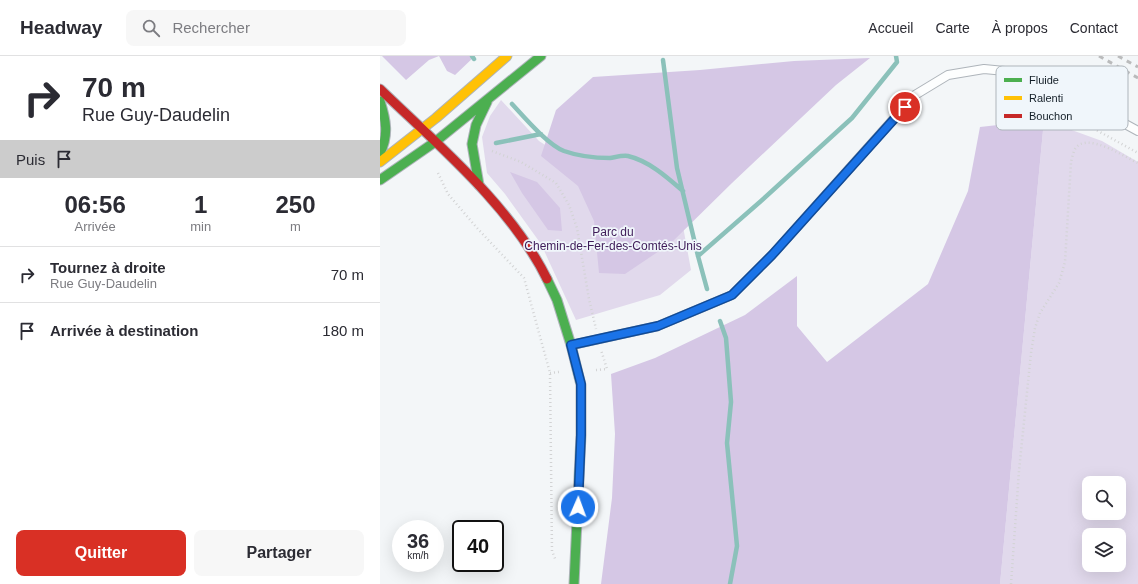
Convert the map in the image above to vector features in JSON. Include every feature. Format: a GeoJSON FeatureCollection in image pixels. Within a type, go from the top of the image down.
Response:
{"type":"FeatureCollection","features":[{"type":"Feature","properties":{"kind":"street"},"geometry":{"type":"LineString","coordinates":[[380,162],[507,56]]}},
{"type":"Feature","properties":{"kind":"street"},"geometry":{"type":"LineString","coordinates":[[380,180],[435,142],[540,56]]}},
{"type":"Feature","properties":{"kind":"street"},"geometry":{"type":"LineString","coordinates":[[380,89],[479,185],[498,206],[542,269],[557,300],[581,384],[581,435],[574,584]]}},
{"type":"Feature","properties":{"kind":"street"},"geometry":{"type":"LineString","coordinates":[[479,185],[472,144],[476,125],[488,99]]}},
{"type":"Feature","properties":{"kind":"street"},"geometry":{"type":"LineString","coordinates":[[380,101],[387,121],[385,145],[380,153]]}},
{"type":"Feature","properties":{"kind":"lane"},"geometry":{"type":"LineString","coordinates":[[571,345],[658,326],[732,295],[772,255],[915,96],[948,75],[984,69],[996,70]]}},
{"type":"Feature","properties":{"kind":"lane"},"geometry":{"type":"LineString","coordinates":[[1128,126],[1138,131]]}},
{"type":"Feature","properties":{"kind":"path"},"geometry":{"type":"LineString","coordinates":[[1096,130],[1138,153]]}},
{"type":"Feature","properties":{"kind":"path"},"geometry":{"type":"LineString","coordinates":[[1011,584],[1019,471],[1031,353],[1035,328],[1040,313],[1059,283],[1065,262],[1071,162],[1074,150],[1077,146],[1095,143],[1106,146],[1138,164]]}},
{"type":"Feature","properties":{"kind":"path"},"geometry":{"type":"LineString","coordinates":[[472,144],[521,162],[556,183],[569,206],[577,228],[589,299],[598,340]]}},
{"type":"Feature","properties":{"kind":"path"},"geometry":{"type":"LineString","coordinates":[[436,167],[448,194],[477,228],[524,278],[550,373],[552,551],[557,566]]}},
{"type":"Feature","properties":{"kind":"green space"},"geometry":{"type":"Polygon","coordinates":[[[382,56],[439,56],[429,60],[406,80],[382,56]]]}},
{"type":"Feature","properties":{"kind":"green space"},"geometry":{"type":"Polygon","coordinates":[[[439,56],[475,56],[455,75],[447,71],[439,56]]]}},
{"type":"Feature","properties":{"kind":"green space"},"geometry":{"type":"Polygon","coordinates":[[[870,58],[836,85],[671,243],[625,274],[599,273],[594,221],[578,186],[541,156],[556,110],[593,77],[700,70],[794,61],[870,58]]]}},
{"type":"Feature","properties":{"kind":"green space","name":"Parc du Chemin-de-Fer-des-Comtés-Unis"},"geometry":{"type":"Polygon","coordinates":[[[501,100],[539,141],[581,168],[678,199],[691,270],[660,295],[576,320],[541,244],[505,194],[487,173],[482,137],[490,116],[501,100]]]}},
{"type":"Feature","properties":{"kind":"green space"},"geometry":{"type":"Polygon","coordinates":[[[996,125],[996,130],[1043,130],[1000,584],[601,584],[612,498],[615,434],[611,374],[655,358],[745,315],[797,276],[797,326],[827,362],[928,284],[968,191],[980,127],[996,125]]]}},
{"type":"Feature","properties":{"kind":"green space"},"geometry":{"type":"Polygon","coordinates":[[[1043,130],[1072,130],[1102,141],[1138,162],[1138,584],[1000,584],[1043,130]]]}},
{"type":"Feature","properties":{"kind":"green space"},"geometry":{"type":"Polygon","coordinates":[[[510,172],[537,182],[560,208],[562,231],[548,230],[522,193],[510,172]]]}},
{"type":"Feature","properties":{"kind":"waterway"},"geometry":{"type":"LineString","coordinates":[[698,256],[852,118],[897,62],[896,56]]}},
{"type":"Feature","properties":{"kind":"waterway"},"geometry":{"type":"LineString","coordinates":[[663,60],[677,168],[707,289]]}},
{"type":"Feature","properties":{"kind":"waterway"},"geometry":{"type":"LineString","coordinates":[[512,104],[544,137],[557,148],[575,154],[593,157],[610,158],[626,156],[636,158],[657,170],[683,191]]}},
{"type":"Feature","properties":{"kind":"waterway"},"geometry":{"type":"LineString","coordinates":[[496,143],[541,134]]}},
{"type":"Feature","properties":{"kind":"waterway"},"geometry":{"type":"LineString","coordinates":[[720,321],[726,338],[731,402],[727,443],[737,546],[730,584]]}},
{"type":"Feature","properties":{"kind":"railway"},"geometry":{"type":"LineString","coordinates":[[1099,56],[1117,66]]}},
{"type":"Feature","properties":{"kind":"railway"},"geometry":{"type":"LineString","coordinates":[[1118,56],[1138,67]]}},
{"type":"Feature","properties":{"kind":"railway"},"geometry":{"type":"LineString","coordinates":[[1128,72],[1138,78]]}},
{"type":"Feature","properties":{"kind":"traffic: fast"},"geometry":{"type":"LineString","coordinates":[[380,180],[435,142],[541,56]]}},
{"type":"Feature","properties":{"kind":"traffic: fast"},"geometry":{"type":"LineString","coordinates":[[380,101],[386,127],[385,140],[380,153]]}},
{"type":"Feature","properties":{"kind":"traffic: fast"},"geometry":{"type":"LineString","coordinates":[[479,185],[472,144],[476,125],[487,102]]}},
{"type":"Feature","properties":{"kind":"traffic: fast"},"geometry":{"type":"LineString","coordinates":[[547,279],[557,300],[571,345],[581,385],[581,435],[574,584]]}},
{"type":"Feature","properties":{"kind":"traffic: slow"},"geometry":{"type":"LineString","coordinates":[[380,162],[436,118],[507,56]]}},
{"type":"Feature","properties":{"kind":"traffic: jam"},"geometry":{"type":"LineString","coordinates":[[380,89],[449,154],[494,202],[514,226],[532,252],[547,279]]}},
{"type":"Feature","properties":{"kind":"route"},"geometry":{"type":"LineString","coordinates":[[578,507],[581,435],[581,384],[571,345],[658,326],[732,295],[772,255],[905,107]]}}]}
